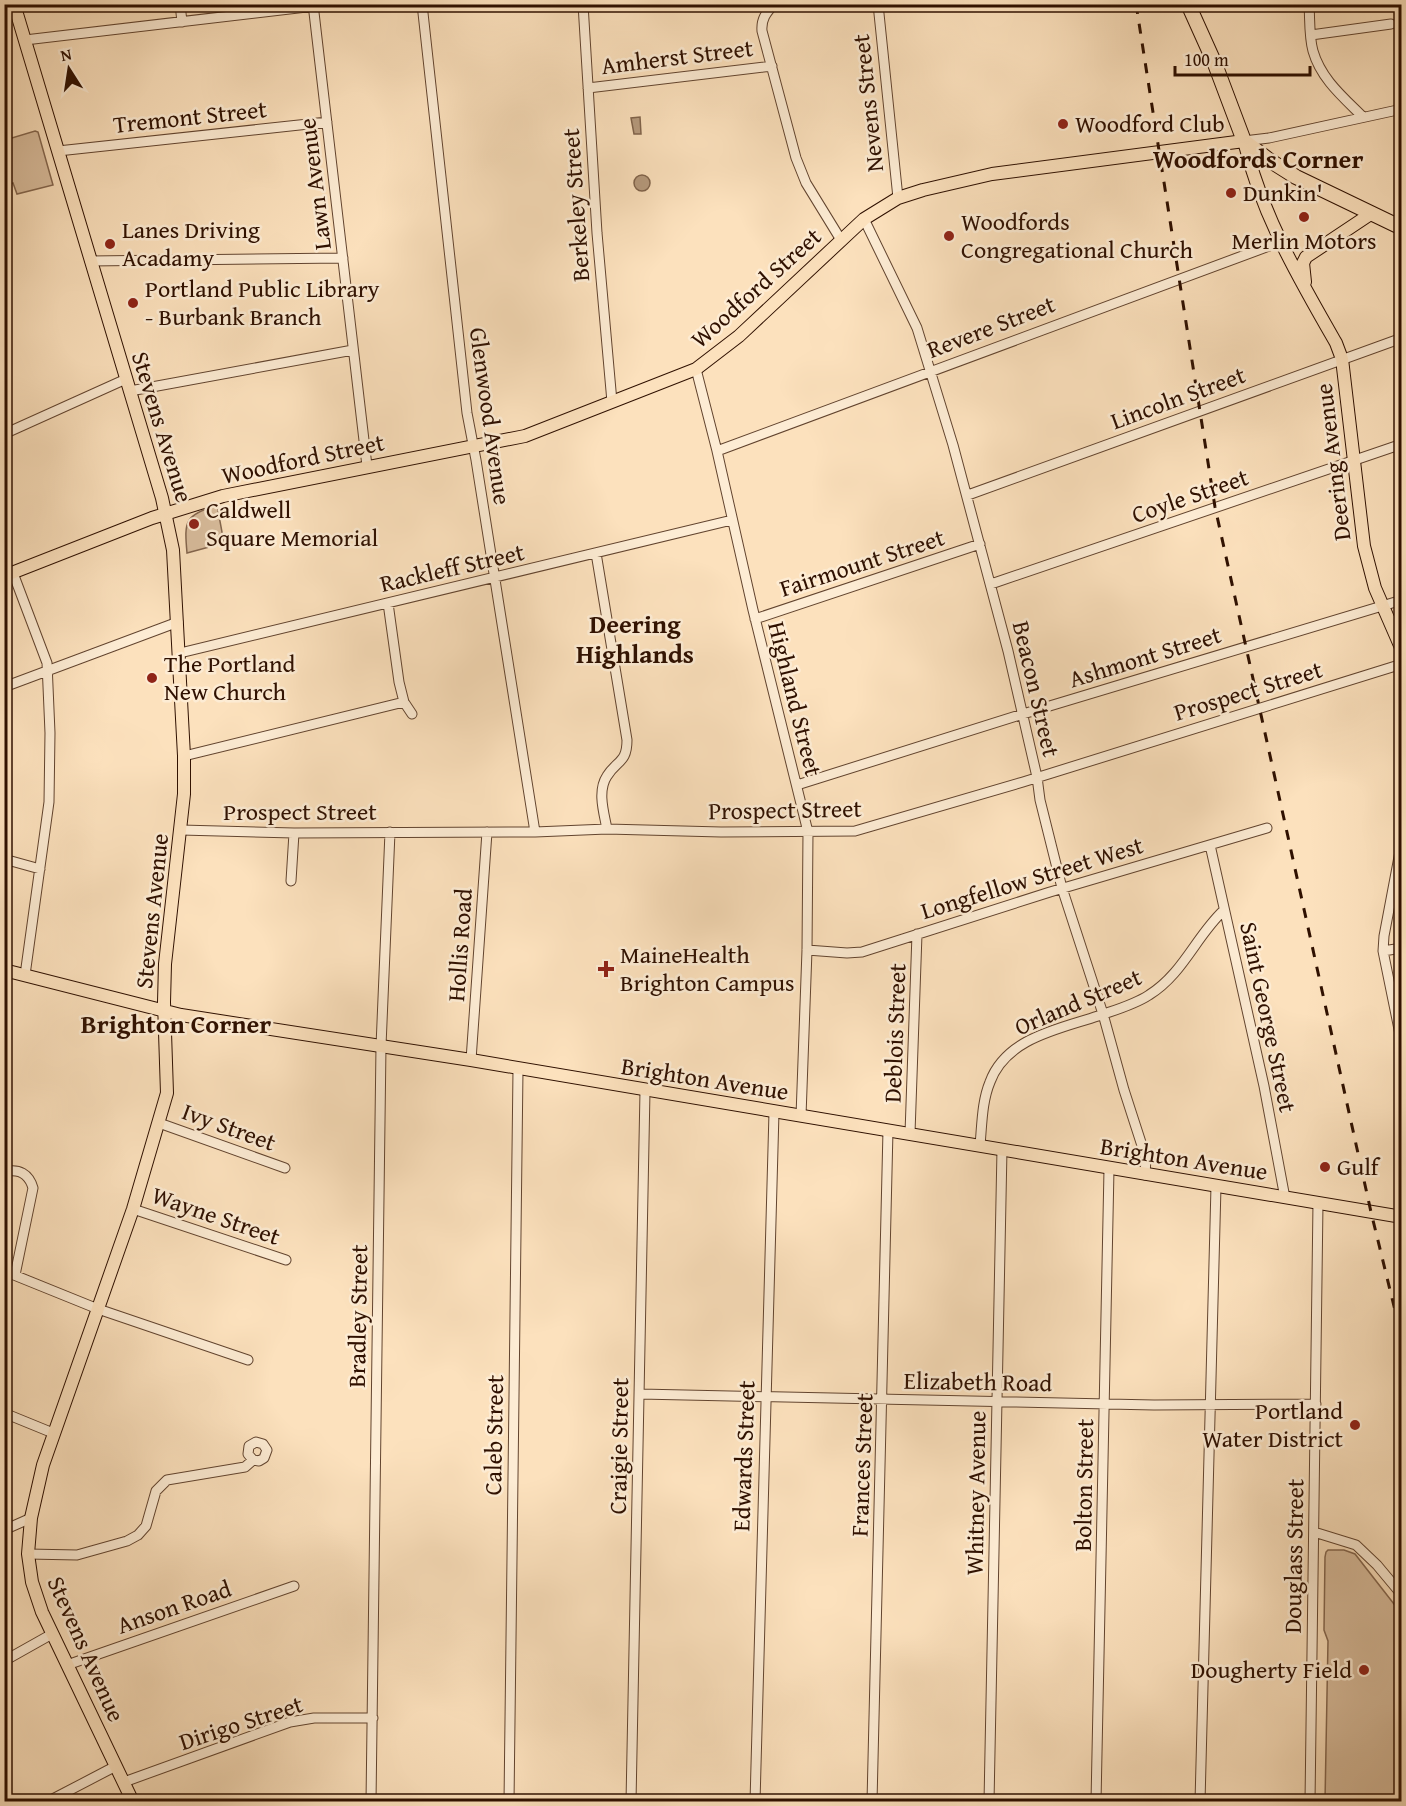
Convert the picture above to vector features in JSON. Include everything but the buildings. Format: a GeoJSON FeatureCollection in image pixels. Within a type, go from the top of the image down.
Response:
{"type":"FeatureCollection","features":[{"type":"Feature","properties":{"kind":"highway"},"geometry":{"type":"LineString","coordinates":[[1188,4],[1215,64],[1244,141],[1296,177],[1401,228]]}},
{"type":"Feature","properties":{"kind":"main road","name":"Stevens Avenue"},"geometry":{"type":"LineString","coordinates":[[14,4],[166,514],[173,550],[178,622],[184,794],[165,964],[167,1093],[133,1209],[43,1465],[31,1518],[28,1554],[32,1582],[52,1634],[133,1802]]}},
{"type":"Feature","properties":{"kind":"main road","name":"Woodford Street"},"geometry":{"type":"LineString","coordinates":[[9,575],[166,514],[257,487],[525,436],[696,369],[740,335],[864,219],[898,198],[923,190],[1014,171],[1244,141]]}},
{"type":"Feature","properties":{"kind":"main road","name":"Deering Avenue"},"geometry":{"type":"LineString","coordinates":[[1244,141],[1258,192],[1282,247],[1336,343],[1342,359],[1364,546],[1369,568],[1401,650]]}},
{"type":"Feature","properties":{"kind":"main road"},"geometry":{"type":"LineString","coordinates":[[1306,289],[1303,263],[1306,257],[1372,213]]}},
{"type":"Feature","properties":{"kind":"main road","name":"Brighton Avenue"},"geometry":{"type":"LineString","coordinates":[[4,970],[164,1011],[910,1133],[1109,1169],[1401,1217]]}},
{"type":"Feature","properties":{"kind":"street"},"geometry":{"type":"LineString","coordinates":[[180,4],[182,22]]}},
{"type":"Feature","properties":{"kind":"street"},"geometry":{"type":"LineString","coordinates":[[25,40],[332,4]]}},
{"type":"Feature","properties":{"kind":"street","name":"Glenwood Avenue"},"geometry":{"type":"LineString","coordinates":[[422,4],[466,413],[496,578],[535,832]]}},
{"type":"Feature","properties":{"kind":"street","name":"Berkeley Street"},"geometry":{"type":"LineString","coordinates":[[583,4],[596,223],[612,402]]}},
{"type":"Feature","properties":{"kind":"street"},"geometry":{"type":"LineString","coordinates":[[774,4],[761,22],[796,158],[806,183],[841,240]]}},
{"type":"Feature","properties":{"kind":"street","name":"Nevens Street"},"geometry":{"type":"LineString","coordinates":[[878,4],[898,198]]}},
{"type":"Feature","properties":{"kind":"street"},"geometry":{"type":"LineString","coordinates":[[1309,4],[1312,50],[1325,77],[1363,117]]}},
{"type":"Feature","properties":{"kind":"street","name":"Lawn Avenue"},"geometry":{"type":"LineString","coordinates":[[313,5],[367,466]]}},
{"type":"Feature","properties":{"kind":"street"},"geometry":{"type":"LineString","coordinates":[[1311,35],[1391,24]]}},
{"type":"Feature","properties":{"kind":"street","name":"Amherst Street"},"geometry":{"type":"LineString","coordinates":[[588,88],[772,66]]}},
{"type":"Feature","properties":{"kind":"street","name":"Woodford Street"},"geometry":{"type":"LineString","coordinates":[[1244,141],[1401,109]]}},
{"type":"Feature","properties":{"kind":"street","name":"Tremont Street"},"geometry":{"type":"LineString","coordinates":[[58,151],[327,122]]}},
{"type":"Feature","properties":{"kind":"street","name":"Beacon Street"},"geometry":{"type":"LineString","coordinates":[[864,219],[908,307],[932,372],[991,584],[1062,888],[1146,1158],[1145,1175]]}},
{"type":"Feature","properties":{"kind":"street"},"geometry":{"type":"LineString","coordinates":[[1282,247],[1301,257],[1306,257]]}},
{"type":"Feature","properties":{"kind":"street","name":"Revere Street"},"geometry":{"type":"LineString","coordinates":[[717,451],[1282,247]]}},
{"type":"Feature","properties":{"kind":"street"},"geometry":{"type":"LineString","coordinates":[[90,261],[343,258]]}},
{"type":"Feature","properties":{"kind":"street","name":"Lincoln Street"},"geometry":{"type":"LineString","coordinates":[[968,495],[1401,339]]}},
{"type":"Feature","properties":{"kind":"street"},"geometry":{"type":"LineString","coordinates":[[4,434],[128,385],[353,350]]}},
{"type":"Feature","properties":{"kind":"street","name":"Highland Street"},"geometry":{"type":"LineString","coordinates":[[696,369],[808,832],[807,950],[801,1116]]}},
{"type":"Feature","properties":{"kind":"street","name":"Coyle Street"},"geometry":{"type":"LineString","coordinates":[[991,584],[1401,444]]}},
{"type":"Feature","properties":{"kind":"street","name":"Rackleff Street"},"geometry":{"type":"LineString","coordinates":[[180,653],[732,520]]}},
{"type":"Feature","properties":{"kind":"street","name":"Fairmount Street"},"geometry":{"type":"LineString","coordinates":[[755,619],[980,544]]}},
{"type":"Feature","properties":{"kind":"street"},"geometry":{"type":"LineString","coordinates":[[596,553],[627,740],[627,753],[606,777],[602,789],[607,829]]}},
{"type":"Feature","properties":{"kind":"street"},"geometry":{"type":"LineString","coordinates":[[9,575],[48,671],[49,802],[25,975]]}},
{"type":"Feature","properties":{"kind":"street","name":"Ashmont Street"},"geometry":{"type":"LineString","coordinates":[[797,785],[1401,600]]}},
{"type":"Feature","properties":{"kind":"street"},"geometry":{"type":"LineString","coordinates":[[388,603],[396,668],[404,702],[412,714]]}},
{"type":"Feature","properties":{"kind":"street"},"geometry":{"type":"LineString","coordinates":[[4,687],[178,622]]}},
{"type":"Feature","properties":{"kind":"street","name":"Prospect Street"},"geometry":{"type":"LineString","coordinates":[[181,831],[535,832],[607,829],[808,832],[866,829],[1401,664]]}},
{"type":"Feature","properties":{"kind":"street"},"geometry":{"type":"LineString","coordinates":[[184,756],[404,702]]}},
{"type":"Feature","properties":{"kind":"street","name":"Longfellow Street West"},"geometry":{"type":"LineString","coordinates":[[807,950],[862,952],[1062,888],[1267,828]]}},
{"type":"Feature","properties":{"kind":"street","name":"Bradley Street"},"geometry":{"type":"LineString","coordinates":[[371,1802],[381,1046],[390,832]]}},
{"type":"Feature","properties":{"kind":"street","name":"Hollis Road"},"geometry":{"type":"LineString","coordinates":[[471,1060],[487,832]]}},
{"type":"Feature","properties":{"kind":"street"},"geometry":{"type":"LineString","coordinates":[[291,881],[294,833]]}},
{"type":"Feature","properties":{"kind":"street"},"geometry":{"type":"LineString","coordinates":[[1401,841],[1383,951],[1401,1044]]}},
{"type":"Feature","properties":{"kind":"street","name":"Saint George Street"},"geometry":{"type":"LineString","coordinates":[[1210,845],[1262,1076],[1286,1198]]}},
{"type":"Feature","properties":{"kind":"street"},"geometry":{"type":"LineString","coordinates":[[4,859],[40,869]]}},
{"type":"Feature","properties":{"kind":"street","name":"Orland Street"},"geometry":{"type":"LineString","coordinates":[[980,1145],[984,1101],[989,1082],[1003,1059],[1022,1044],[1036,1037],[1149,996],[1186,961],[1210,923],[1224,910]]}},
{"type":"Feature","properties":{"kind":"street","name":"Deblois Street"},"geometry":{"type":"LineString","coordinates":[[910,1133],[917,934]]}},
{"type":"Feature","properties":{"kind":"street"},"geometry":{"type":"LineString","coordinates":[[1383,951],[1401,948]]}},
{"type":"Feature","properties":{"kind":"street","name":"Caleb Street"},"geometry":{"type":"LineString","coordinates":[[509,1802],[518,1070]]}},
{"type":"Feature","properties":{"kind":"street","name":"Craigie Street"},"geometry":{"type":"LineString","coordinates":[[631,1802],[645,1091]]}},
{"type":"Feature","properties":{"kind":"street","name":"Edwards Street"},"geometry":{"type":"LineString","coordinates":[[755,1802],[774,1112]]}},
{"type":"Feature","properties":{"kind":"street","name":"Ivy Street"},"geometry":{"type":"LineString","coordinates":[[159,1123],[285,1168]]}},
{"type":"Feature","properties":{"kind":"street","name":"Frances Street"},"geometry":{"type":"LineString","coordinates":[[872,1802],[888,1130]]}},
{"type":"Feature","properties":{"kind":"street","name":"Whitney Avenue"},"geometry":{"type":"LineString","coordinates":[[989,1802],[1002,1149]]}},
{"type":"Feature","properties":{"kind":"street","name":"Bolton Street"},"geometry":{"type":"LineString","coordinates":[[1096,1802],[1109,1169]]}},
{"type":"Feature","properties":{"kind":"street"},"geometry":{"type":"LineString","coordinates":[[4,1172],[15,1170],[24,1174],[33,1188],[15,1275]]}},
{"type":"Feature","properties":{"kind":"street"},"geometry":{"type":"LineString","coordinates":[[1200,1802],[1216,1186]]}},
{"type":"Feature","properties":{"kind":"street","name":"Douglass Street"},"geometry":{"type":"LineString","coordinates":[[1310,1802],[1318,1203]]}},
{"type":"Feature","properties":{"kind":"street","name":"Wayne Street"},"geometry":{"type":"LineString","coordinates":[[133,1209],[286,1260]]}},
{"type":"Feature","properties":{"kind":"street"},"geometry":{"type":"LineString","coordinates":[[4,1271],[98,1309],[248,1360]]}},
{"type":"Feature","properties":{"kind":"street","name":"Elizabeth Road"},"geometry":{"type":"LineString","coordinates":[[640,1394],[997,1402],[1316,1404]]}},
{"type":"Feature","properties":{"kind":"street"},"geometry":{"type":"LineString","coordinates":[[4,1413],[54,1433]]}},
{"type":"Feature","properties":{"kind":"street"},"geometry":{"type":"LineString","coordinates":[[28,1554],[77,1555],[127,1541],[138,1535],[146,1526],[156,1491],[167,1480],[243,1467],[253,1460]]}},
{"type":"Feature","properties":{"kind":"street"},"geometry":{"type":"LineString","coordinates":[[4,1530],[31,1518]]}},
{"type":"Feature","properties":{"kind":"street"},"geometry":{"type":"LineString","coordinates":[[1314,1532],[1356,1545],[1377,1565],[1401,1594]]}},
{"type":"Feature","properties":{"kind":"street","name":"Anson Road"},"geometry":{"type":"LineString","coordinates":[[67,1665],[294,1586]]}},
{"type":"Feature","properties":{"kind":"street"},"geometry":{"type":"LineString","coordinates":[[4,1661],[52,1634]]}},
{"type":"Feature","properties":{"kind":"street","name":"Dirigo Street"},"geometry":{"type":"LineString","coordinates":[[124,1782],[290,1722],[314,1718],[373,1718]]}},
{"type":"Feature","properties":{"kind":"street"},"geometry":{"type":"LineString","coordinates":[[47,1802],[116,1766]]}},
{"type":"Feature","properties":{"kind":"shaded area"},"geometry":{"type":"Polygon","coordinates":[[[640,117],[641,134],[634,134],[631,118],[640,117]]]}},
{"type":"Feature","properties":{"kind":"shaded area"},"geometry":{"type":"Polygon","coordinates":[[[38,132],[53,185],[17,194],[13,183],[5,186],[5,140],[38,132]]]}},
{"type":"Feature","properties":{"kind":"shaded area"},"geometry":{"type":"Polygon","coordinates":[[[639,175],[645,175],[650,183],[648,189],[639,191],[634,186],[634,180],[639,175]]]}},
{"type":"Feature","properties":{"kind":"shaded area"},"geometry":{"type":"Polygon","coordinates":[[[217,505],[224,543],[187,553],[186,533],[189,521],[198,512],[217,505]]]}},
{"type":"Feature","properties":{"kind":"shaded area","name":"Dougherty Field"},"geometry":{"type":"Polygon","coordinates":[[[1328,1550],[1344,1550],[1355,1554],[1401,1613],[1401,1801],[1325,1801],[1328,1641],[1324,1630],[1325,1557],[1328,1550]]]}},
{"type":"Feature","properties":{"kind":"railway"},"geometry":{"type":"LineString","coordinates":[[1136,4],[1215,507],[1371,1212],[1402,1339]]}},
{"type":"Feature","properties":{"kind":"place","name":"Woodford Club"},"geometry":{"type":"Point","coordinates":[1063,124]}},
{"type":"Feature","properties":{"kind":"place","name":"Dunkin'"},"geometry":{"type":"Point","coordinates":[1231,193]}},
{"type":"Feature","properties":{"kind":"place","name":"Merlin Motors"},"geometry":{"type":"Point","coordinates":[1304,217]}},
{"type":"Feature","properties":{"kind":"place","name":"Woodfords Congregational Church"},"geometry":{"type":"Point","coordinates":[949,236]}},
{"type":"Feature","properties":{"kind":"place","name":"Lanes Driving Acadamy"},"geometry":{"type":"Point","coordinates":[110,244]}},
{"type":"Feature","properties":{"kind":"place","name":"Portland Public Library - Burbank Branch"},"geometry":{"type":"Point","coordinates":[133,303]}},
{"type":"Feature","properties":{"kind":"place","name":"Caldwell Square Memorial"},"geometry":{"type":"Point","coordinates":[194,524]}},
{"type":"Feature","properties":{"kind":"place","name":"The Portland New Church"},"geometry":{"type":"Point","coordinates":[152,678]}},
{"type":"Feature","properties":{"kind":"place","name":"MaineHealth Brighton Campus"},"geometry":{"type":"Point","coordinates":[606,969]}},
{"type":"Feature","properties":{"kind":"place","name":"Gulf"},"geometry":{"type":"Point","coordinates":[1325,1167]}},
{"type":"Feature","properties":{"kind":"place","name":"Portland Water District"},"geometry":{"type":"Point","coordinates":[1355,1425]}},
{"type":"Feature","properties":{"kind":"place","name":"Dougherty Field"},"geometry":{"type":"Point","coordinates":[1364,1670]}},
{"type":"Feature","properties":{"kind":"district","name":"Woodfords Corner"},"geometry":{"type":"Point","coordinates":[1258,159]}},
{"type":"Feature","properties":{"kind":"district","name":"Deering Highlands"},"geometry":{"type":"Point","coordinates":[635,639]}},
{"type":"Feature","properties":{"kind":"district","name":"Brighton Corner"},"geometry":{"type":"Point","coordinates":[176,1024]}}]}
